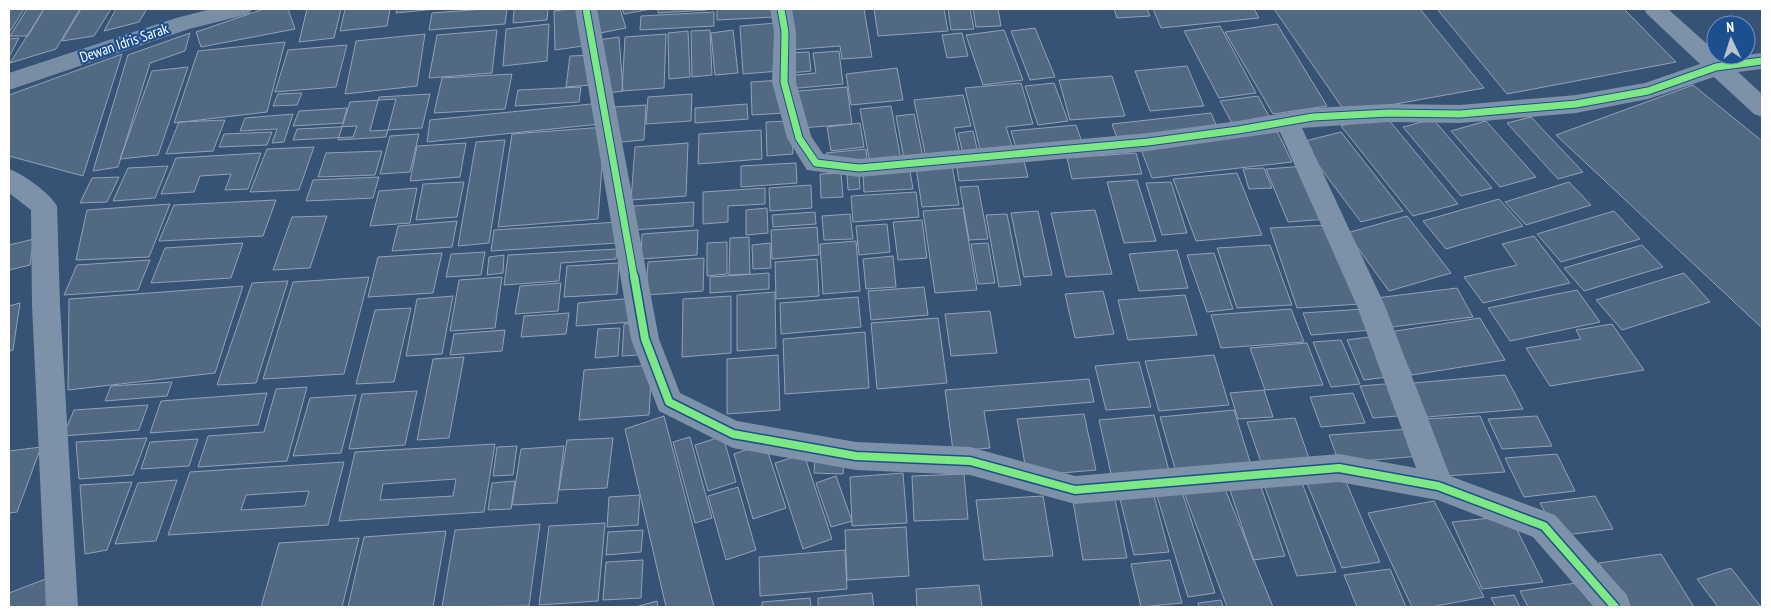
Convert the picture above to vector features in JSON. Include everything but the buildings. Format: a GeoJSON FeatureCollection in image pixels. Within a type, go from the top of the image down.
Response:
{"type":"FeatureCollection","features":[{"type":"Feature","properties":{"kind":"main road","name":"Dewan Idris Sarak"},"geometry":{"type":"LineString","coordinates":[[9,82],[184,23],[241,9]]}},
{"type":"Feature","properties":{"kind":"street"},"geometry":{"type":"LineString","coordinates":[[586,9],[645,339],[668,402],[733,434],[856,456],[970,461],[1075,490],[1339,468],[1438,486],[1544,526],[1615,607]]}},
{"type":"Feature","properties":{"kind":"street"},"geometry":{"type":"LineString","coordinates":[[781,9],[785,32],[784,82],[800,138],[816,163],[859,168],[1148,142],[1313,117],[1389,113],[1460,114],[1576,104],[1648,91],[1716,67],[1762,61]]}},
{"type":"Feature","properties":{"kind":"street"},"geometry":{"type":"LineString","coordinates":[[1655,9],[1762,108]]}},
{"type":"Feature","properties":{"kind":"street"},"geometry":{"type":"LineString","coordinates":[[1287,121],[1371,306],[1438,486]]}},
{"type":"Feature","properties":{"kind":"street"},"geometry":{"type":"LineString","coordinates":[[9,179],[44,206],[46,306],[62,607]]}},
{"type":"Feature","properties":{"kind":"cycle path"},"geometry":{"type":"LineString","coordinates":[[586,9],[645,339],[669,402],[733,434],[856,456],[970,461],[1075,490],[1339,468],[1438,486],[1544,526],[1615,607]]}},
{"type":"Feature","properties":{"kind":"cycle path"},"geometry":{"type":"LineString","coordinates":[[781,9],[785,32],[784,82],[799,138],[816,163],[859,168],[1148,142],[1238,130],[1313,117],[1389,113],[1460,114],[1576,104],[1648,91],[1716,67],[1762,61]]}}]}
